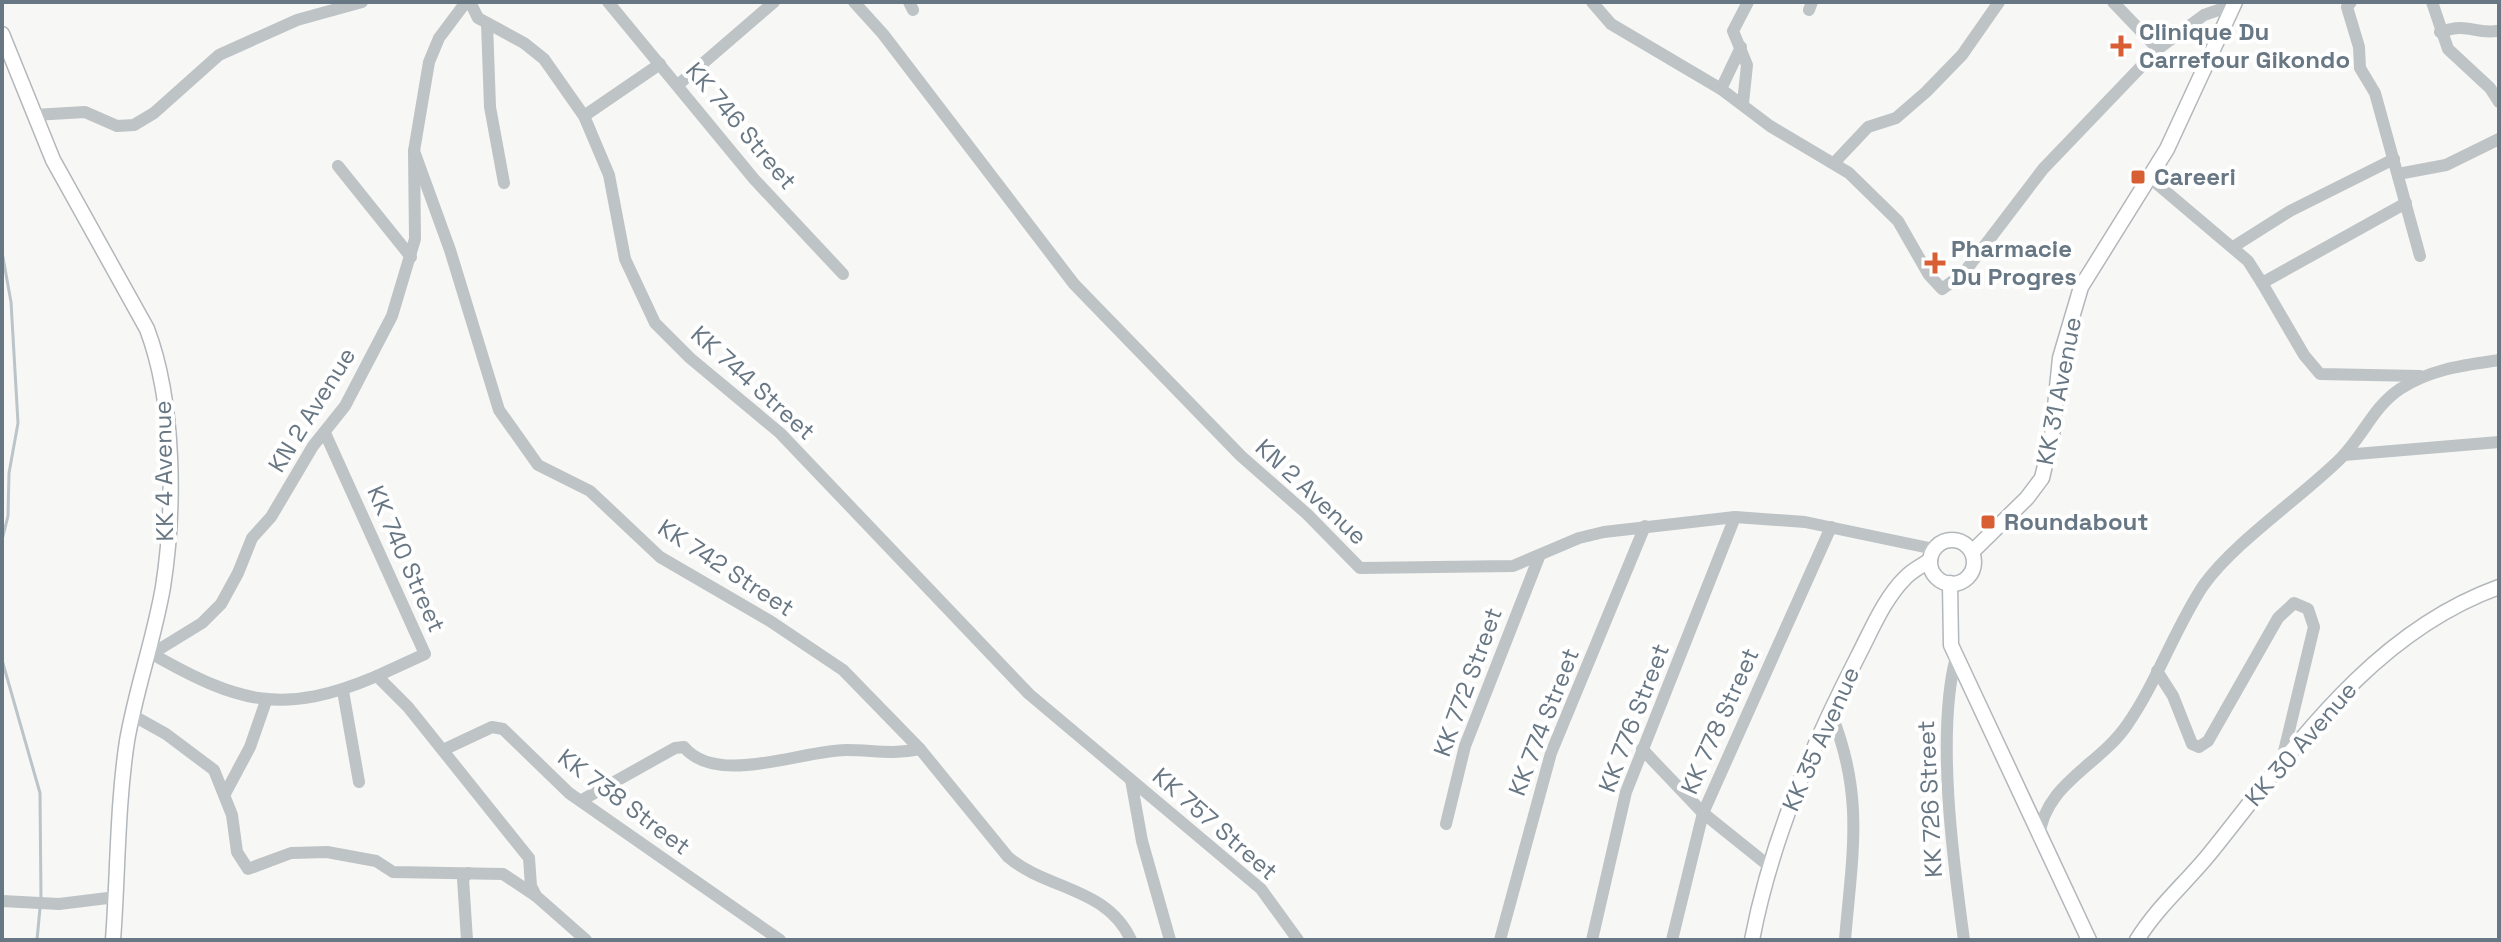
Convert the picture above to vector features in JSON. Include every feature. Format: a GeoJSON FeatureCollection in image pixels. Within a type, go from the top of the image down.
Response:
{"type":"FeatureCollection","features":[{"type":"Feature","properties":{"kind":"main road","name":"KK 31 Avenue"},"geometry":{"type":"LineString","coordinates":[[1972,552],[2027,498],[2042,478],[2052,436],[2059,366],[2081,287],[2167,149],[2234,4]]}},
{"type":"Feature","properties":{"kind":"main road","name":"KK 4 Avenue"},"geometry":{"type":"LineString","coordinates":[[2,34],[34,115],[73,199],[147,329],[155,350],[166,409],[167,542],[163,588],[149,657],[132,715],[120,804],[113,940]]}},
{"type":"Feature","properties":{"kind":"main road"},"geometry":{"type":"LineString","coordinates":[[1954,540],[1964,543],[1972,552],[1974,563],[1970,574],[1961,581],[1950,583],[1935,576],[1932,555],[1942,542],[1954,540]]}},
{"type":"Feature","properties":{"kind":"main road","name":"KK 35 Avenue"},"geometry":{"type":"LineString","coordinates":[[1752,940],[1769,866],[1800,780],[1831,713],[1891,596],[1909,574],[1932,555]]}},
{"type":"Feature","properties":{"kind":"main road"},"geometry":{"type":"LineString","coordinates":[[1950,583],[1949,636],[1956,657],[2089,940]]}},
{"type":"Feature","properties":{"kind":"main road","name":"KK 30 Avenue"},"geometry":{"type":"LineString","coordinates":[[2137,940],[2150,917],[2209,855],[2317,718],[2385,652],[2467,599],[2499,587]]}},
{"type":"Feature","properties":{"kind":"street"},"geometry":{"type":"LineString","coordinates":[[34,115],[85,112],[117,126],[134,125],[163,105],[219,55],[297,20],[362,2]]}},
{"type":"Feature","properties":{"kind":"street","name":"KK 744 Street"},"geometry":{"type":"LineString","coordinates":[[468,2],[478,18],[524,43],[544,59],[584,116],[609,175],[625,259],[655,323],[690,358],[780,433],[1029,694],[1131,780]]}},
{"type":"Feature","properties":{"kind":"street","name":"KN 2 Avenue"},"geometry":{"type":"LineString","coordinates":[[149,657],[202,623],[221,604],[252,538],[271,517],[345,406],[392,316],[411,257],[416,215],[414,151],[429,62],[439,38],[468,2]]}},
{"type":"Feature","properties":{"kind":"street","name":"KK 746 Street"},"geometry":{"type":"LineString","coordinates":[[608,2],[679,84],[754,179],[843,274]]}},
{"type":"Feature","properties":{"kind":"street"},"geometry":{"type":"LineString","coordinates":[[679,84],[774,2]]}},
{"type":"Feature","properties":{"kind":"street","name":"KN 2 Avenue"},"geometry":{"type":"LineString","coordinates":[[854,2],[883,34],[1074,284],[1241,456],[1307,514],[1360,568],[1513,566],[1579,538],[1645,526],[1735,517],[1764,517],[1831,527],[1932,555]]}},
{"type":"Feature","properties":{"kind":"street"},"geometry":{"type":"LineString","coordinates":[[1592,2],[1611,24],[1743,103],[1770,126],[1834,163],[1869,190],[1898,221],[1929,275],[1942,289],[1963,274],[2043,169],[2158,49],[2204,15],[2234,4]]}},
{"type":"Feature","properties":{"kind":"street"},"geometry":{"type":"LineString","coordinates":[[1743,103],[1747,65],[1733,26],[1748,2]]}},
{"type":"Feature","properties":{"kind":"street"},"geometry":{"type":"LineString","coordinates":[[1834,163],[1868,127],[1896,118],[1926,92],[1962,55],[1999,2]]}},
{"type":"Feature","properties":{"kind":"street"},"geometry":{"type":"LineString","coordinates":[[2113,2],[2158,49]]}},
{"type":"Feature","properties":{"kind":"street"},"geometry":{"type":"LineString","coordinates":[[2351,2],[2347,7],[2359,47],[2360,68],[2375,93],[2420,256]]}},
{"type":"Feature","properties":{"kind":"street"},"geometry":{"type":"LineString","coordinates":[[2432,2],[2440,32],[2455,59],[2474,73],[2499,101]]}},
{"type":"Feature","properties":{"kind":"street"},"geometry":{"type":"LineString","coordinates":[[487,23],[490,107],[504,183]]}},
{"type":"Feature","properties":{"kind":"street"},"geometry":{"type":"LineString","coordinates":[[2440,32],[2469,26],[2483,32],[2497,31]]}},
{"type":"Feature","properties":{"kind":"street"},"geometry":{"type":"LineString","coordinates":[[1721,89],[1741,47]]}},
{"type":"Feature","properties":{"kind":"street"},"geometry":{"type":"LineString","coordinates":[[584,116],[660,64]]}},
{"type":"Feature","properties":{"kind":"street"},"geometry":{"type":"LineString","coordinates":[[2398,174],[2446,165],[2499,139]]}},
{"type":"Feature","properties":{"kind":"street","name":"KK 742 Street"},"geometry":{"type":"LineString","coordinates":[[414,151],[450,250],[499,410],[538,465],[590,491],[660,557],[770,621],[843,670],[920,749],[1008,857],[1025,869],[1096,900],[1123,926],[1131,940]]}},
{"type":"Feature","properties":{"kind":"street"},"geometry":{"type":"LineString","coordinates":[[2233,247],[2290,211],[2394,159]]}},
{"type":"Feature","properties":{"kind":"street"},"geometry":{"type":"LineString","coordinates":[[338,166],[411,257]]}},
{"type":"Feature","properties":{"kind":"street"},"geometry":{"type":"LineString","coordinates":[[2150,178],[2233,247],[2262,283],[2304,355],[2320,374],[2425,376]]}},
{"type":"Feature","properties":{"kind":"street"},"geometry":{"type":"LineString","coordinates":[[2262,283],[2406,203]]}},
{"type":"Feature","properties":{"kind":"street"},"geometry":{"type":"LineString","coordinates":[[2039,837],[2044,812],[2064,784],[2114,741],[2128,724],[2204,585],[2221,566],[2344,455],[2384,403],[2401,388],[2425,376],[2462,365],[2499,360]]}},
{"type":"Feature","properties":{"kind":"street","name":"KK 740 Street"},"geometry":{"type":"LineString","coordinates":[[325,433],[425,654],[377,676]]}},
{"type":"Feature","properties":{"kind":"street"},"geometry":{"type":"LineString","coordinates":[[2344,455],[2499,442]]}},
{"type":"Feature","properties":{"kind":"street","name":"KK 776 Street"},"geometry":{"type":"LineString","coordinates":[[1592,940],[1626,792],[1735,517]]}},
{"type":"Feature","properties":{"kind":"street","name":"KK 774 Street"},"geometry":{"type":"LineString","coordinates":[[1500,940],[1551,753],[1645,526]]}},
{"type":"Feature","properties":{"kind":"street","name":"KK 778 Street"},"geometry":{"type":"LineString","coordinates":[[1672,940],[1703,813],[1831,527]]}},
{"type":"Feature","properties":{"kind":"street","name":"KK 772 Street"},"geometry":{"type":"LineString","coordinates":[[1446,824],[1465,746],[1539,557]]}},
{"type":"Feature","properties":{"kind":"street"},"geometry":{"type":"LineString","coordinates":[[2157,671],[2173,696],[2192,744],[2199,747],[2208,741],[2278,618],[2294,603],[2308,609],[2314,627],[2280,767]]}},
{"type":"Feature","properties":{"kind":"street"},"geometry":{"type":"LineString","coordinates":[[149,657],[211,687],[266,701],[295,700],[343,691],[377,676],[408,707],[529,858],[531,886],[536,896]]}},
{"type":"Feature","properties":{"kind":"street","name":"KK 726 Street"},"geometry":{"type":"LineString","coordinates":[[1956,657],[1947,689],[1948,727],[1954,869],[1964,940]]}},
{"type":"Feature","properties":{"kind":"street"},"geometry":{"type":"LineString","coordinates":[[343,691],[359,782]]}},
{"type":"Feature","properties":{"kind":"street"},"geometry":{"type":"LineString","coordinates":[[226,792],[250,747],[266,701]]}},
{"type":"Feature","properties":{"kind":"street"},"geometry":{"type":"LineString","coordinates":[[1831,713],[1846,751],[1855,819],[1845,940]]}},
{"type":"Feature","properties":{"kind":"street"},"geometry":{"type":"LineString","coordinates":[[132,715],[166,734],[214,770],[226,792],[237,836],[237,852],[248,869],[291,853],[327,852],[376,861],[389,871],[503,874],[536,896],[586,940]]}},
{"type":"Feature","properties":{"kind":"street","name":"KK 738 Street"},"geometry":{"type":"LineString","coordinates":[[443,750],[492,727],[503,729],[569,793],[780,940]]}},
{"type":"Feature","properties":{"kind":"street"},"geometry":{"type":"LineString","coordinates":[[582,800],[675,748],[684,747],[693,757],[705,761],[758,765],[844,750],[886,755],[920,749]]}},
{"type":"Feature","properties":{"kind":"street"},"geometry":{"type":"LineString","coordinates":[[1642,749],[1703,813],[1769,866]]}},
{"type":"Feature","properties":{"kind":"street"},"geometry":{"type":"LineString","coordinates":[[1131,780],[1142,841],[1170,940]]}},
{"type":"Feature","properties":{"kind":"street","name":"KK 757 Street"},"geometry":{"type":"LineString","coordinates":[[1131,780],[1261,889],[1298,940]]}},
{"type":"Feature","properties":{"kind":"street"},"geometry":{"type":"LineString","coordinates":[[467,940],[463,879],[468,873]]}},
{"type":"Feature","properties":{"kind":"street"},"geometry":{"type":"LineString","coordinates":[[2,901],[51,903],[116,897]]}},
{"type":"Feature","properties":{"kind":"waterway"},"geometry":{"type":"LineString","coordinates":[[2,252],[11,302],[18,423],[9,473],[8,516],[2,540]]}},
{"type":"Feature","properties":{"kind":"waterway"},"geometry":{"type":"LineString","coordinates":[[2,660],[40,793],[41,900]]}},
{"type":"Feature","properties":{"kind":"waterway"},"geometry":{"type":"LineString","coordinates":[[37,940],[40,908]]}},
{"type":"Feature","properties":{"kind":"place","name":"Clinique Du Carrefour Gikondo"},"geometry":{"type":"Point","coordinates":[2121,46]}},
{"type":"Feature","properties":{"kind":"place","name":"Careeri"},"geometry":{"type":"Point","coordinates":[2138,177]}},
{"type":"Feature","properties":{"kind":"place","name":"Pharmacie Du Progres"},"geometry":{"type":"Point","coordinates":[1935,263]}},
{"type":"Feature","properties":{"kind":"place","name":"Roundabout"},"geometry":{"type":"Point","coordinates":[1988,522]}}]}
